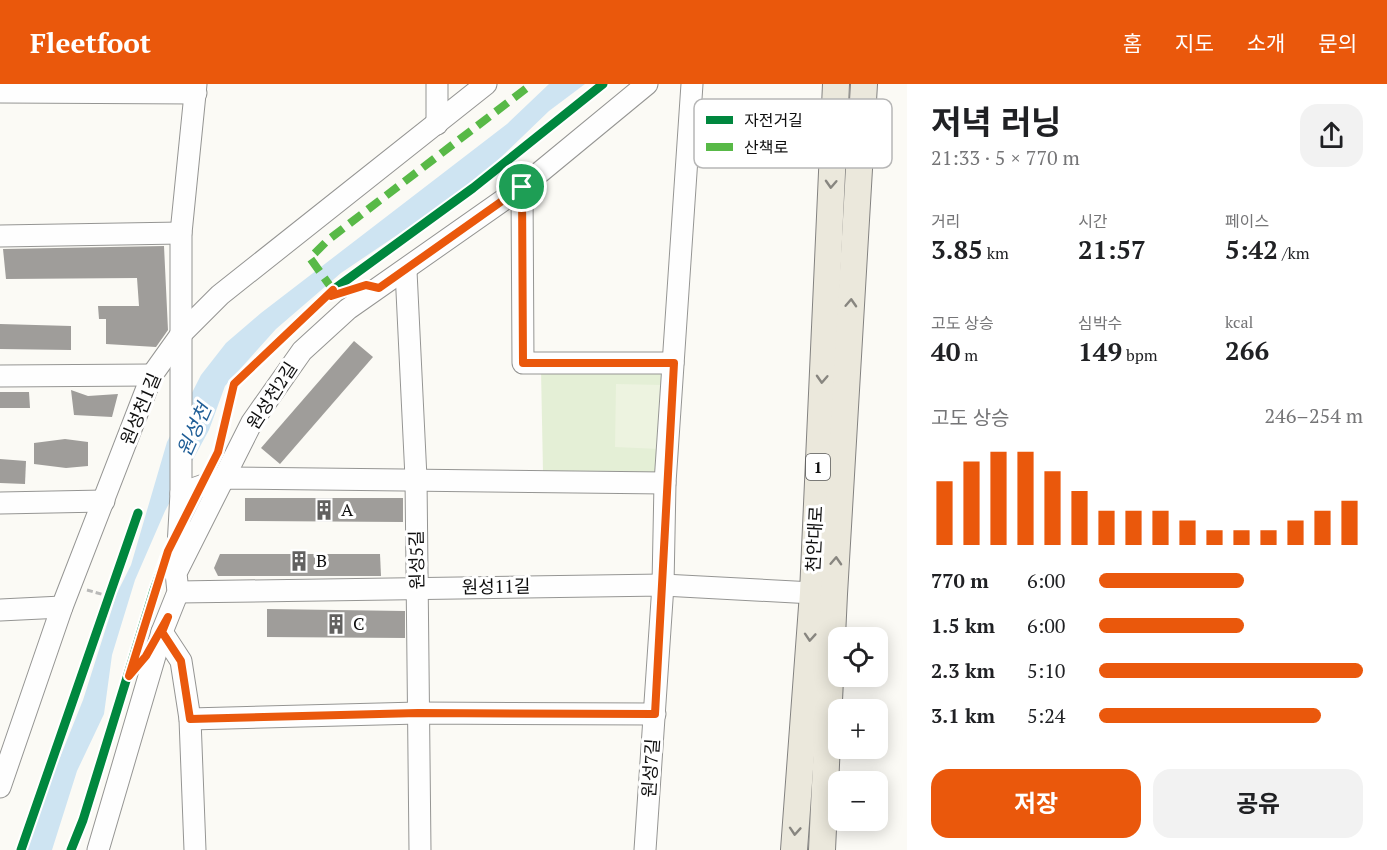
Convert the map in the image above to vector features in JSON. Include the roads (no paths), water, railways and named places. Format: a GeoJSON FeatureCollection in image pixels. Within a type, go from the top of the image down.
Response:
{"type":"FeatureCollection","features":[{"type":"Feature","properties":{"kind":"main road","name":"천안대로"},"geometry":{"type":"LineString","coordinates":[[835,99],[836,84]]}},
{"type":"Feature","properties":{"kind":"main road","name":"천안대로"},"geometry":{"type":"LineString","coordinates":[[863,99],[864,84]]}},
{"type":"Feature","properties":{"kind":"main road","name":"천안대로"},"geometry":{"type":"LineString","coordinates":[[794,850],[813,593],[832,168]]}},
{"type":"Feature","properties":{"kind":"main road","name":"천안대로"},"geometry":{"type":"LineString","coordinates":[[822,850],[834,594],[859,168]]}},
{"type":"Feature","properties":{"kind":"street"},"geometry":{"type":"LineString","coordinates":[[437,84],[437,124]]}},
{"type":"Feature","properties":{"kind":"street","name":"원성천1길"},"geometry":{"type":"LineString","coordinates":[[0,788],[10,732],[62,607],[152,375],[182,333],[220,295],[486,84]]}},
{"type":"Feature","properties":{"kind":"street","name":"원성천2길"},"geometry":{"type":"LineString","coordinates":[[98,850],[177,582],[252,422],[302,351],[348,309],[406,271],[522,187],[647,84]]}},
{"type":"Feature","properties":{"kind":"street","name":"원성7길"},"geometry":{"type":"LineString","coordinates":[[645,850],[663,585],[665,483],[692,84]]}},
{"type":"Feature","properties":{"kind":"street"},"geometry":{"type":"LineString","coordinates":[[0,92],[196,88],[180,233],[181,493],[177,582]]}},
{"type":"Feature","properties":{"kind":"street"},"geometry":{"type":"LineString","coordinates":[[522,187],[523,363],[674,363]]}},
{"type":"Feature","properties":{"kind":"street"},"geometry":{"type":"LineString","coordinates":[[0,236],[180,233]]}},
{"type":"Feature","properties":{"kind":"street","name":"원성5길"},"geometry":{"type":"LineString","coordinates":[[406,271],[416,478],[420,850]]}},
{"type":"Feature","properties":{"kind":"street"},"geometry":{"type":"LineString","coordinates":[[0,376],[152,375]]}},
{"type":"Feature","properties":{"kind":"street"},"geometry":{"type":"LineString","coordinates":[[181,493],[224,478],[416,478],[665,483]]}},
{"type":"Feature","properties":{"kind":"street"},"geometry":{"type":"LineString","coordinates":[[0,503],[104,501]]}},
{"type":"Feature","properties":{"kind":"street","name":"원성11길"},"geometry":{"type":"LineString","coordinates":[[177,582],[417,588],[663,585],[813,593]]}},
{"type":"Feature","properties":{"kind":"street"},"geometry":{"type":"LineString","coordinates":[[0,610],[62,607]]}},
{"type":"Feature","properties":{"kind":"street"},"geometry":{"type":"LineString","coordinates":[[162,632],[181,661],[190,719],[195,850]]}},
{"type":"Feature","properties":{"kind":"street"},"geometry":{"type":"LineString","coordinates":[[190,719],[418,713],[655,714]]}},
{"type":"Feature","properties":{"kind":"water","name":"원성천"},"geometry":{"type":"Polygon","coordinates":[[[549,84],[585,84],[549,111],[497,161],[449,200],[341,273],[276,329],[225,386],[209,430],[165,511],[135,580],[112,655],[104,714],[77,771],[52,850],[23,850],[83,700],[117,593],[131,565],[167,442],[201,375],[226,343],[261,313],[507,124],[549,84]]]}},
{"type":"Feature","properties":{"kind":"place","name":"A"},"geometry":{"type":"Point","coordinates":[324,510]}},
{"type":"Feature","properties":{"kind":"place","name":"B"},"geometry":{"type":"Point","coordinates":[299,561]}},
{"type":"Feature","properties":{"kind":"place","name":"C"},"geometry":{"type":"Point","coordinates":[336,624]}}]}
